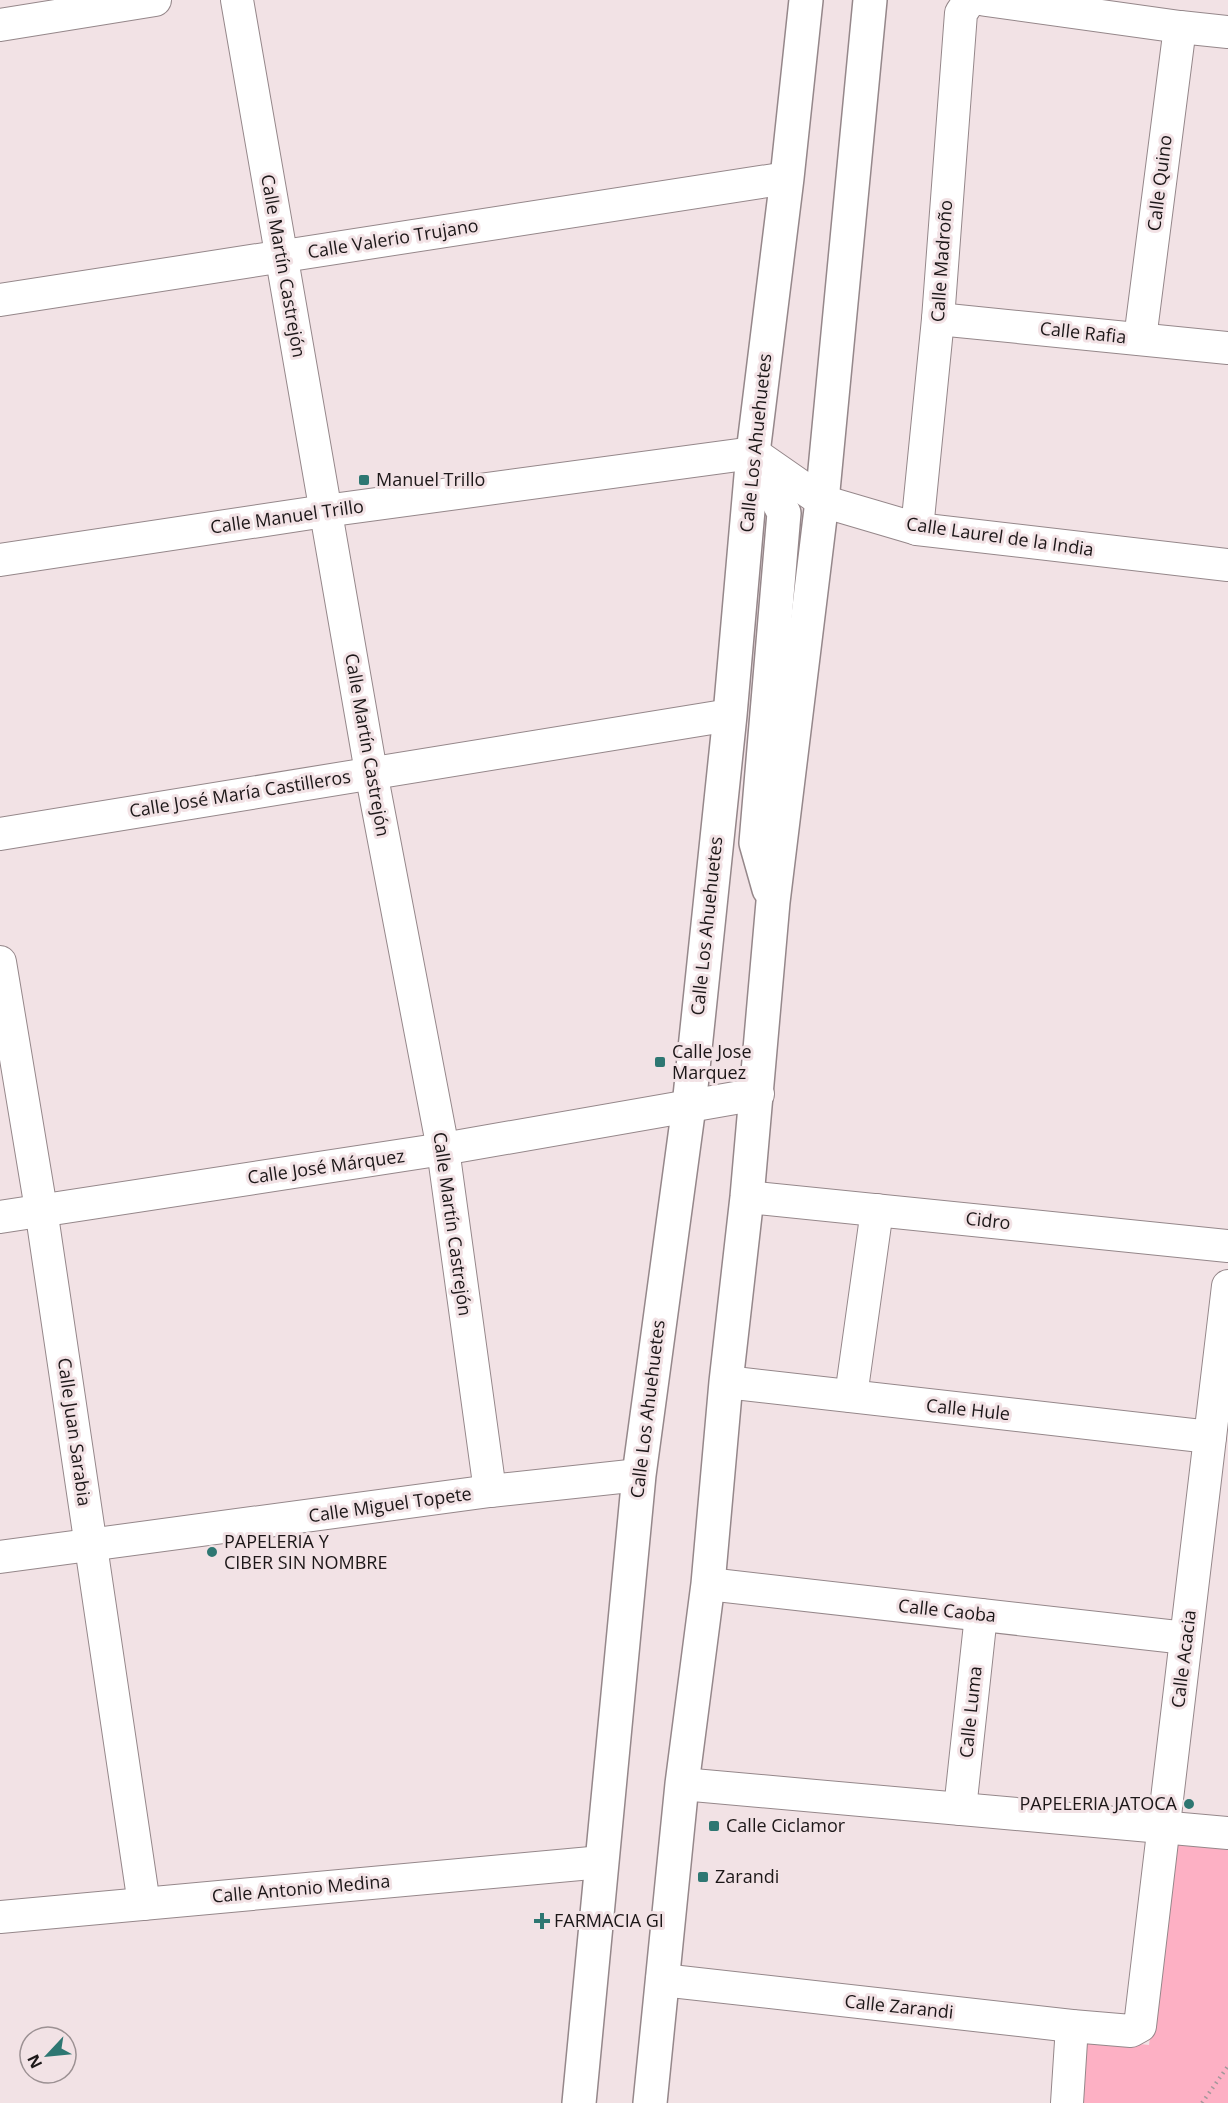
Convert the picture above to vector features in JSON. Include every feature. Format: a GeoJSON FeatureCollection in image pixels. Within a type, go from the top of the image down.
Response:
{"type":"FeatureCollection","features":[{"type":"Feature","properties":{"kind":"street"},"geometry":{"type":"LineString","coordinates":[[0,25],[155,0]]}},
{"type":"Feature","properties":{"kind":"street","name":"Calle Martín Castrejón"},"geometry":{"type":"LineString","coordinates":[[237,0],[371,772],[443,1149],[490,1491]]}},
{"type":"Feature","properties":{"kind":"street","name":"Calle Los Ahuehuetes"},"geometry":{"type":"LineString","coordinates":[[579,2103],[639,1474],[688,1106],[730,715],[753,453],[787,178],[806,0]]}},
{"type":"Feature","properties":{"kind":"street"},"geometry":{"type":"LineString","coordinates":[[650,2103],[682,1784],[708,1584],[726,1382],[758,1094],[773,902],[822,501],[870,0]]}},
{"type":"Feature","properties":{"kind":"street","name":"Calle Madroño"},"geometry":{"type":"LineString","coordinates":[[917,529],[938,319],[961,14],[970,0],[974,0]]}},
{"type":"Feature","properties":{"kind":"street"},"geometry":{"type":"LineString","coordinates":[[986,0],[1228,32]]}},
{"type":"Feature","properties":{"kind":"street","name":"Calle Quino"},"geometry":{"type":"LineString","coordinates":[[1140,339],[1180,27]]}},
{"type":"Feature","properties":{"kind":"street","name":"Calle Valerio Trujano"},"geometry":{"type":"LineString","coordinates":[[0,300],[787,178]]}},
{"type":"Feature","properties":{"kind":"street","name":"Calle Rafia"},"geometry":{"type":"LineString","coordinates":[[938,319],[1228,348]]}},
{"type":"Feature","properties":{"kind":"street"},"geometry":{"type":"LineString","coordinates":[[753,453],[784,513],[756,843],[773,902]]}},
{"type":"Feature","properties":{"kind":"street","name":"Calle Laurel de la India"},"geometry":{"type":"LineString","coordinates":[[753,453],[822,501],[917,529],[1228,565]]}},
{"type":"Feature","properties":{"kind":"street","name":"Calle Manuel Trillo"},"geometry":{"type":"LineString","coordinates":[[0,560],[325,511],[753,453]]}},
{"type":"Feature","properties":{"kind":"street","name":"Calle José María Castilleros"},"geometry":{"type":"LineString","coordinates":[[0,834],[730,715]]}},
{"type":"Feature","properties":{"kind":"street","name":"Calle Juan Sarabia"},"geometry":{"type":"LineString","coordinates":[[0,962],[41,1209],[144,1904]]}},
{"type":"Feature","properties":{"kind":"street","name":"Calle José Márquez"},"geometry":{"type":"LineString","coordinates":[[0,1217],[443,1149],[758,1094]]}},
{"type":"Feature","properties":{"kind":"street","name":"Cidro"},"geometry":{"type":"LineString","coordinates":[[747,1197],[1228,1246]]}},
{"type":"Feature","properties":{"kind":"street"},"geometry":{"type":"LineString","coordinates":[[851,1396],[877,1210]]}},
{"type":"Feature","properties":{"kind":"street","name":"Calle Acacia"},"geometry":{"type":"LineString","coordinates":[[1136,2030],[1142,2020],[1228,1286]]}},
{"type":"Feature","properties":{"kind":"street","name":"Calle Hule"},"geometry":{"type":"LineString","coordinates":[[726,1382],[1210,1437]]}},
{"type":"Feature","properties":{"kind":"street","name":"Calle Miguel Topete"},"geometry":{"type":"LineString","coordinates":[[0,1557],[490,1491],[639,1474]]}},
{"type":"Feature","properties":{"kind":"street","name":"Calle Caoba"},"geometry":{"type":"LineString","coordinates":[[708,1584],[1186,1638]]}},
{"type":"Feature","properties":{"kind":"street","name":"Calle Luma"},"geometry":{"type":"LineString","coordinates":[[960,1809],[981,1615]]}},
{"type":"Feature","properties":{"kind":"street"},"geometry":{"type":"LineString","coordinates":[[682,1784],[1228,1833]]}},
{"type":"Feature","properties":{"kind":"street","name":"Calle Antonio Medina"},"geometry":{"type":"LineString","coordinates":[[0,1917],[602,1863]]}},
{"type":"Feature","properties":{"kind":"street","name":"Calle Zarandi"},"geometry":{"type":"LineString","coordinates":[[662,1980],[1072,2026],[1136,2030]]}},
{"type":"Feature","properties":{"kind":"street"},"geometry":{"type":"LineString","coordinates":[[1067,2103],[1072,2026]]}},
{"type":"Feature","properties":{"kind":"path"},"geometry":{"type":"LineString","coordinates":[[1202,2103],[1228,2066]]}},
{"type":"Feature","properties":{"kind":"shaded area"},"geometry":{"type":"Polygon","coordinates":[[[1174,1832],[1228,1839],[1228,2103],[1076,2103],[1082,2038],[1149,2045],[1174,1832]]]}},
{"type":"Feature","properties":{"kind":"place","name":"Manuel Trillo"},"geometry":{"type":"Point","coordinates":[364,480]}},
{"type":"Feature","properties":{"kind":"place","name":"Calle Jose Marquez"},"geometry":{"type":"Point","coordinates":[660,1062]}},
{"type":"Feature","properties":{"kind":"place","name":"PAPELERIA Y CIBER SIN NOMBRE"},"geometry":{"type":"Point","coordinates":[212,1552]}},
{"type":"Feature","properties":{"kind":"place","name":"PAPELERIA JATOCA"},"geometry":{"type":"Point","coordinates":[1189,1804]}},
{"type":"Feature","properties":{"kind":"place","name":"Calle Ciclamor"},"geometry":{"type":"Point","coordinates":[714,1826]}},
{"type":"Feature","properties":{"kind":"place","name":"Zarandi"},"geometry":{"type":"Point","coordinates":[703,1877]}},
{"type":"Feature","properties":{"kind":"place","name":"FARMACIA GI"},"geometry":{"type":"Point","coordinates":[542,1921]}}]}
